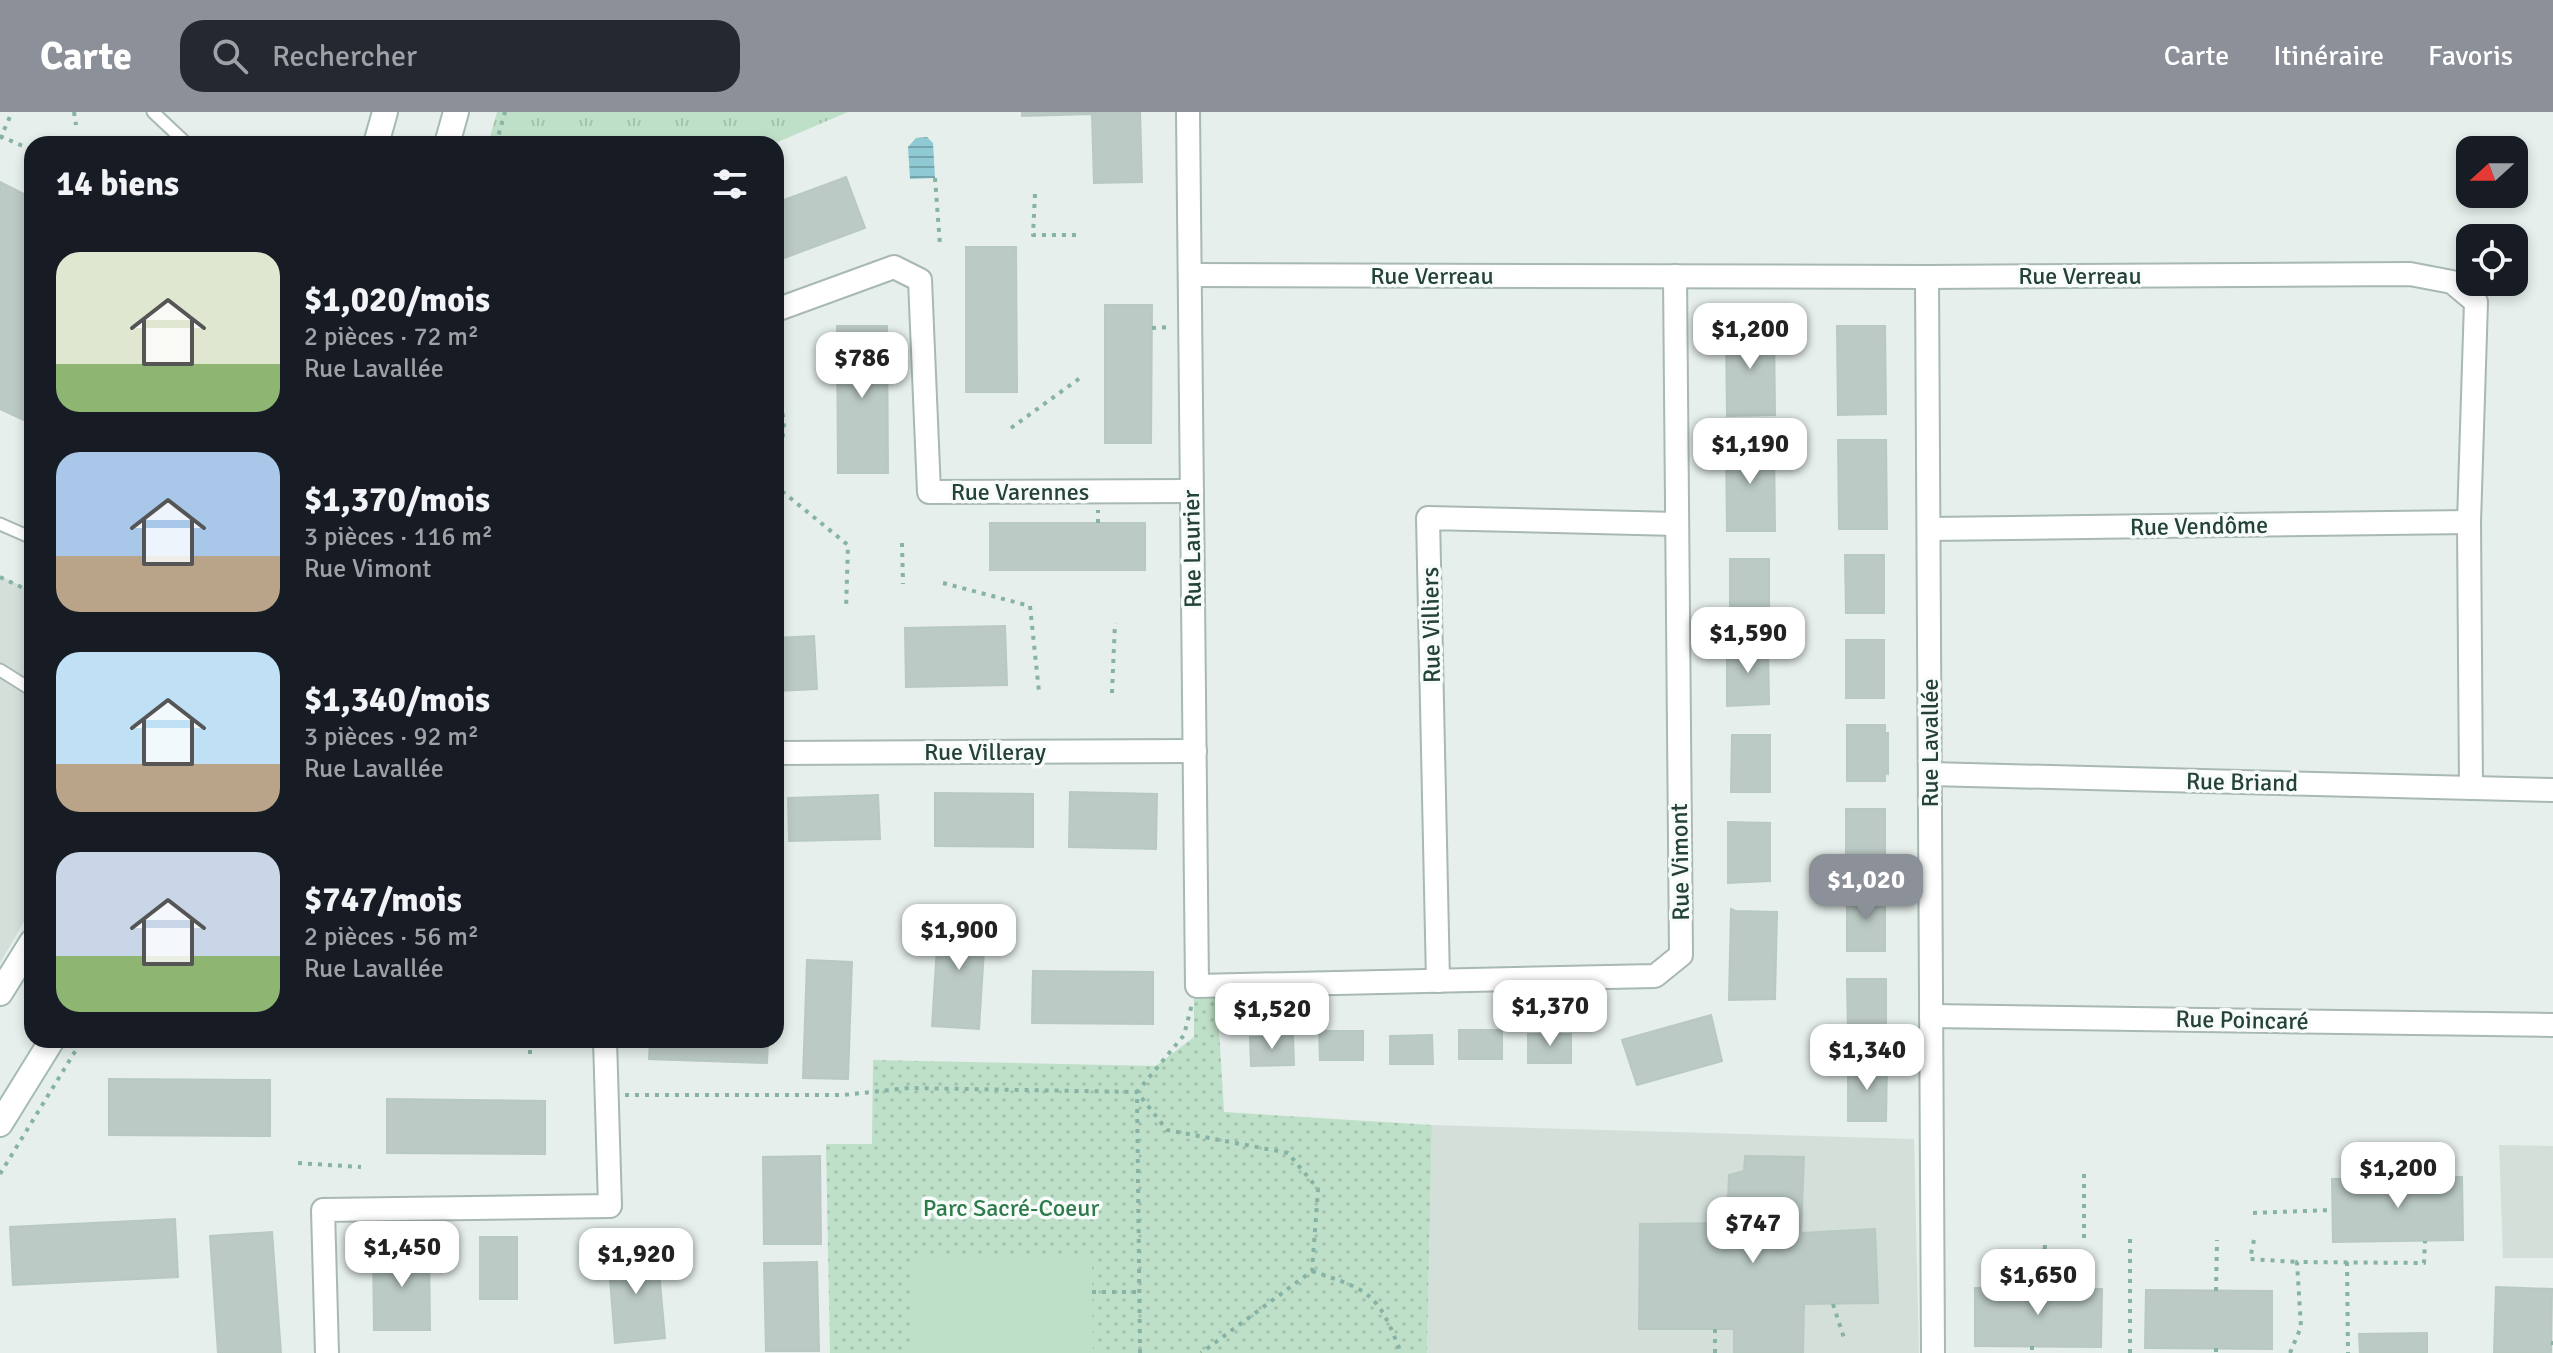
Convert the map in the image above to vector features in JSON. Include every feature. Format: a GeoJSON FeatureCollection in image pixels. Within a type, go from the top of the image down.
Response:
{"type":"FeatureCollection","features":[{"type":"Feature","properties":{"kind":"main road"},"geometry":{"type":"LineString","coordinates":[[378,136],[385,112]]}},
{"type":"Feature","properties":{"kind":"main road"},"geometry":{"type":"LineString","coordinates":[[449,136],[456,112]]}},
{"type":"Feature","properties":{"kind":"main road"},"geometry":{"type":"LineString","coordinates":[[0,993],[24,955]]}},
{"type":"Feature","properties":{"kind":"main road"},"geometry":{"type":"LineString","coordinates":[[0,1124],[47,1048]]}},
{"type":"Feature","properties":{"kind":"street","name":"Rue Laurier"},"geometry":{"type":"LineString","coordinates":[[1188,112],[1197,986]]}},
{"type":"Feature","properties":{"kind":"street","name":"Rue Varennes"},"geometry":{"type":"LineString","coordinates":[[784,307],[894,267],[920,280],[929,492],[1192,491]]}},
{"type":"Feature","properties":{"kind":"street","name":"Rue Verreau"},"geometry":{"type":"LineString","coordinates":[[1190,275],[1927,277],[2410,274],[2452,282],[2476,302],[2469,522],[2471,788]]}},
{"type":"Feature","properties":{"kind":"street","name":"Rue Vimont"},"geometry":{"type":"LineString","coordinates":[[1197,986],[1655,976],[1681,955],[1675,276]]}},
{"type":"Feature","properties":{"kind":"street","name":"Rue Lavallée"},"geometry":{"type":"LineString","coordinates":[[1927,277],[1933,1353]]}},
{"type":"Feature","properties":{"kind":"street","name":"Rue Villiers"},"geometry":{"type":"LineString","coordinates":[[1438,981],[1428,518],[1677,524]]}},
{"type":"Feature","properties":{"kind":"street","name":"Rue Vendôme"},"geometry":{"type":"LineString","coordinates":[[1929,529],[2469,522]]}},
{"type":"Feature","properties":{"kind":"street","name":"Rue Villeray"},"geometry":{"type":"LineString","coordinates":[[784,753],[1195,751]]}},
{"type":"Feature","properties":{"kind":"street","name":"Rue Briand"},"geometry":{"type":"LineString","coordinates":[[1930,774],[2553,790]]}},
{"type":"Feature","properties":{"kind":"street","name":"Rue Poincaré"},"geometry":{"type":"LineString","coordinates":[[1931,1016],[2553,1025]]}},
{"type":"Feature","properties":{"kind":"street"},"geometry":{"type":"LineString","coordinates":[[327,1353],[323,1210],[610,1206],[605,1048]]}},
{"type":"Feature","properties":{"kind":"lane"},"geometry":{"type":"LineString","coordinates":[[153,112],[178,136]]}},
{"type":"Feature","properties":{"kind":"lane"},"geometry":{"type":"LineString","coordinates":[[0,524],[24,534]]}},
{"type":"Feature","properties":{"kind":"lane"},"geometry":{"type":"LineString","coordinates":[[0,670],[24,685]]}},
{"type":"Feature","properties":{"kind":"path"},"geometry":{"type":"LineString","coordinates":[[12,112],[0,137],[24,147]]}},
{"type":"Feature","properties":{"kind":"path"},"geometry":{"type":"LineString","coordinates":[[74,112],[76,125]]}},
{"type":"Feature","properties":{"kind":"path"},"geometry":{"type":"LineString","coordinates":[[498,136],[505,112]]}},
{"type":"Feature","properties":{"kind":"path"},"geometry":{"type":"LineString","coordinates":[[935,178],[940,245]]}},
{"type":"Feature","properties":{"kind":"path"},"geometry":{"type":"LineString","coordinates":[[1035,194],[1033,235],[1081,235]]}},
{"type":"Feature","properties":{"kind":"path"},"geometry":{"type":"LineString","coordinates":[[1011,428],[1080,378]]}},
{"type":"Feature","properties":{"kind":"path"},"geometry":{"type":"LineString","coordinates":[[784,493],[848,545],[846,609]]}},
{"type":"Feature","properties":{"kind":"path"},"geometry":{"type":"LineString","coordinates":[[902,543],[903,584]]}},
{"type":"Feature","properties":{"kind":"path"},"geometry":{"type":"LineString","coordinates":[[0,577],[24,588]]}},
{"type":"Feature","properties":{"kind":"path"},"geometry":{"type":"LineString","coordinates":[[943,583],[1030,606],[1039,692]]}},
{"type":"Feature","properties":{"kind":"path"},"geometry":{"type":"LineString","coordinates":[[1112,693],[1115,623]]}},
{"type":"Feature","properties":{"kind":"path"},"geometry":{"type":"LineString","coordinates":[[1140,1353],[1137,1092],[1184,1035],[1197,986]]}},
{"type":"Feature","properties":{"kind":"path"},"geometry":{"type":"LineString","coordinates":[[0,1174],[77,1048]]}},
{"type":"Feature","properties":{"kind":"path"},"geometry":{"type":"LineString","coordinates":[[530,1048],[530,1056]]}},
{"type":"Feature","properties":{"kind":"path"},"geometry":{"type":"LineString","coordinates":[[607,1095],[843,1095],[909,1088],[1137,1092]]}},
{"type":"Feature","properties":{"kind":"path"},"geometry":{"type":"LineString","coordinates":[[1137,1092],[1167,1130],[1288,1153],[1318,1189],[1312,1271],[1201,1353]]}},
{"type":"Feature","properties":{"kind":"path"},"geometry":{"type":"LineString","coordinates":[[298,1163],[361,1167]]}},
{"type":"Feature","properties":{"kind":"path"},"geometry":{"type":"LineString","coordinates":[[2084,1174],[2084,1239]]}},
{"type":"Feature","properties":{"kind":"path"},"geometry":{"type":"LineString","coordinates":[[2253,1213],[2332,1210]]}},
{"type":"Feature","properties":{"kind":"path"},"geometry":{"type":"LineString","coordinates":[[2044,1289],[2045,1239]]}},
{"type":"Feature","properties":{"kind":"path"},"geometry":{"type":"LineString","coordinates":[[2130,1239],[2130,1353]]}},
{"type":"Feature","properties":{"kind":"path"},"geometry":{"type":"LineString","coordinates":[[2216,1291],[2217,1240]]}},
{"type":"Feature","properties":{"kind":"path"},"geometry":{"type":"LineString","coordinates":[[2254,1240],[2250,1259],[2424,1263],[2425,1241]]}},
{"type":"Feature","properties":{"kind":"path"},"geometry":{"type":"LineString","coordinates":[[2290,1353],[2301,1327],[2297,1262]]}},
{"type":"Feature","properties":{"kind":"path"},"geometry":{"type":"LineString","coordinates":[[2347,1262],[2348,1353]]}},
{"type":"Feature","properties":{"kind":"path"},"geometry":{"type":"LineString","coordinates":[[1312,1271],[1357,1286],[1373,1300],[1386,1313],[1401,1353]]}},
{"type":"Feature","properties":{"kind":"path"},"geometry":{"type":"LineString","coordinates":[[1092,1292],[1139,1292]]}},
{"type":"Feature","properties":{"kind":"path"},"geometry":{"type":"LineString","coordinates":[[1833,1304],[1845,1341]]}},
{"type":"Feature","properties":{"kind":"path"},"geometry":{"type":"LineString","coordinates":[[1715,1329],[1715,1353]]}},
{"type":"Feature","properties":{"kind":"path"},"geometry":{"type":"LineString","coordinates":[[2032,1346],[2032,1353]]}},
{"type":"Feature","properties":{"kind":"shaded area"},"geometry":{"type":"Polygon","coordinates":[[[0,576],[24,587],[24,922],[0,963],[0,576]]]}},
{"type":"Feature","properties":{"kind":"shaded area"},"geometry":{"type":"Polygon","coordinates":[[[1432,1125],[1914,1139],[1919,1353],[1427,1353],[1432,1125]]]}},
{"type":"Feature","properties":{"kind":"shaded area"},"geometry":{"type":"Polygon","coordinates":[[[2499,1145],[2553,1146],[2553,1258],[2503,1258],[2499,1145]]]}},
{"type":"Feature","properties":{"kind":"green space"},"geometry":{"type":"Polygon","coordinates":[[[497,112],[848,112],[784,139],[784,136],[490,136],[497,112]]]}},
{"type":"Feature","properties":{"kind":"green space","name":"Parc Sacré-Coeur"},"geometry":{"type":"Polygon","coordinates":[[[1217,997],[1224,1112],[1432,1125],[1427,1353],[830,1353],[826,1144],[872,1144],[873,1060],[1156,1066],[1194,1037],[1194,999],[1217,997]]]}},
{"type":"Feature","properties":{"kind":"green space"},"geometry":{"type":"Polygon","coordinates":[[[1092,1254],[1093,1353],[913,1353],[912,1256],[1092,1254]]]}},
{"type":"Feature","properties":{"kind":"water"},"geometry":{"type":"Polygon","coordinates":[[[927,137],[933,143],[935,178],[910,179],[908,147],[916,138],[927,137]]]}},
{"type":"Feature","properties":{"kind":"building"},"geometry":{"type":"Polygon","coordinates":[[[1022,112],[1140,112],[1142,182],[1094,183],[1092,114],[1022,116],[1022,112]]]}},
{"type":"Feature","properties":{"kind":"building"},"geometry":{"type":"Polygon","coordinates":[[[846,177],[865,228],[784,258],[784,200],[846,177]]]}},
{"type":"Feature","properties":{"kind":"building"},"geometry":{"type":"Polygon","coordinates":[[[0,182],[24,194],[24,420],[0,409],[0,182]]]}},
{"type":"Feature","properties":{"kind":"building"},"geometry":{"type":"Polygon","coordinates":[[[966,247],[1016,247],[1017,392],[966,392],[966,247]]]}},
{"type":"Feature","properties":{"kind":"building"},"geometry":{"type":"Polygon","coordinates":[[[1105,305],[1152,305],[1151,443],[1105,443],[1105,305]]]}},
{"type":"Feature","properties":{"kind":"building"},"geometry":{"type":"Polygon","coordinates":[[[837,326],[887,326],[888,473],[838,473],[837,326]]]}},
{"type":"Feature","properties":{"kind":"building"},"geometry":{"type":"Polygon","coordinates":[[[1837,326],[1885,326],[1886,414],[1838,415],[1837,326]]]}},
{"type":"Feature","properties":{"kind":"building"},"geometry":{"type":"Polygon","coordinates":[[[1726,327],[1774,327],[1775,415],[1727,416],[1726,327]]]}},
{"type":"Feature","properties":{"kind":"building"},"geometry":{"type":"Polygon","coordinates":[[[1838,440],[1886,440],[1887,529],[1839,529],[1838,440]]]}},
{"type":"Feature","properties":{"kind":"building"},"geometry":{"type":"Polygon","coordinates":[[[1726,442],[1774,442],[1775,531],[1727,531],[1726,442]]]}},
{"type":"Feature","properties":{"kind":"building"},"geometry":{"type":"Polygon","coordinates":[[[990,523],[1145,523],[1145,570],[990,570],[990,523]]]}},
{"type":"Feature","properties":{"kind":"building"},"geometry":{"type":"Polygon","coordinates":[[[1845,555],[1884,555],[1884,613],[1846,613],[1845,555]]]}},
{"type":"Feature","properties":{"kind":"building"},"geometry":{"type":"Polygon","coordinates":[[[1730,559],[1769,559],[1769,616],[1730,616],[1730,559]]]}},
{"type":"Feature","properties":{"kind":"building"},"geometry":{"type":"Polygon","coordinates":[[[1005,626],[1007,685],[906,687],[905,628],[1005,626]]]}},
{"type":"Feature","properties":{"kind":"building"},"geometry":{"type":"Polygon","coordinates":[[[814,636],[817,689],[784,691],[784,638],[814,636]]]}},
{"type":"Feature","properties":{"kind":"building"},"geometry":{"type":"Polygon","coordinates":[[[1846,640],[1884,640],[1884,698],[1846,698],[1846,640]]]}},
{"type":"Feature","properties":{"kind":"building"},"geometry":{"type":"Polygon","coordinates":[[[1727,645],[1768,646],[1769,704],[1727,706],[1727,645]]]}},
{"type":"Feature","properties":{"kind":"building"},"geometry":{"type":"Polygon","coordinates":[[[1847,725],[1885,725],[1885,733],[1888,733],[1888,774],[1885,773],[1885,781],[1847,781],[1847,725]]]}},
{"type":"Feature","properties":{"kind":"building"},"geometry":{"type":"Polygon","coordinates":[[[1732,735],[1770,735],[1770,792],[1731,792],[1732,735]]]}},
{"type":"Feature","properties":{"kind":"building"},"geometry":{"type":"Polygon","coordinates":[[[1070,792],[1157,794],[1156,849],[1069,847],[1070,792]]]}},
{"type":"Feature","properties":{"kind":"building"},"geometry":{"type":"Polygon","coordinates":[[[935,793],[1033,794],[1033,847],[935,846],[935,793]]]}},
{"type":"Feature","properties":{"kind":"building"},"geometry":{"type":"Polygon","coordinates":[[[878,795],[880,839],[789,841],[788,798],[878,795]]]}},
{"type":"Feature","properties":{"kind":"building"},"geometry":{"type":"Polygon","coordinates":[[[1846,809],[1885,809],[1885,866],[1846,866],[1846,809]]]}},
{"type":"Feature","properties":{"kind":"building"},"geometry":{"type":"Polygon","coordinates":[[[1728,822],[1770,823],[1770,881],[1728,883],[1728,822]]]}},
{"type":"Feature","properties":{"kind":"building"},"geometry":{"type":"Polygon","coordinates":[[[1847,894],[1885,894],[1885,951],[1847,951],[1847,894]]]}},
{"type":"Feature","properties":{"kind":"building"},"geometry":{"type":"Polygon","coordinates":[[[1731,909],[1777,912],[1775,999],[1729,1000],[1731,909]]]}},
{"type":"Feature","properties":{"kind":"building"},"geometry":{"type":"Polygon","coordinates":[[[939,915],[986,918],[979,1029],[932,1026],[939,915]]]}},
{"type":"Feature","properties":{"kind":"building"},"geometry":{"type":"Polygon","coordinates":[[[807,960],[852,962],[848,1079],[803,1078],[807,960]]]}},
{"type":"Feature","properties":{"kind":"building"},"geometry":{"type":"Polygon","coordinates":[[[1033,971],[1153,972],[1153,1024],[1032,1023],[1033,971]]]}},
{"type":"Feature","properties":{"kind":"building"},"geometry":{"type":"Polygon","coordinates":[[[1847,979],[1886,979],[1886,1036],[1848,1036],[1847,979]]]}},
{"type":"Feature","properties":{"kind":"building"},"geometry":{"type":"Polygon","coordinates":[[[1711,1015],[1722,1061],[1637,1085],[1622,1040],[1711,1015]]]}},
{"type":"Feature","properties":{"kind":"building"},"geometry":{"type":"Polygon","coordinates":[[[1459,1030],[1502,1030],[1502,1059],[1459,1059],[1459,1030]]]}},
{"type":"Feature","properties":{"kind":"building"},"geometry":{"type":"Polygon","coordinates":[[[1319,1031],[1363,1031],[1363,1060],[1320,1060],[1319,1031]]]}},
{"type":"Feature","properties":{"kind":"building"},"geometry":{"type":"Polygon","coordinates":[[[1528,1034],[1571,1034],[1571,1063],[1528,1063],[1528,1034]]]}},
{"type":"Feature","properties":{"kind":"building"},"geometry":{"type":"Polygon","coordinates":[[[1432,1035],[1433,1064],[1390,1064],[1390,1036],[1432,1035]]]}},
{"type":"Feature","properties":{"kind":"building"},"geometry":{"type":"Polygon","coordinates":[[[1293,1036],[1294,1065],[1251,1066],[1250,1037],[1293,1036]]]}},
{"type":"Feature","properties":{"kind":"building"},"geometry":{"type":"Polygon","coordinates":[[[650,1048],[768,1048],[767,1063],[649,1059],[650,1048]]]}},
{"type":"Feature","properties":{"kind":"building"},"geometry":{"type":"Polygon","coordinates":[[[1848,1063],[1887,1063],[1886,1121],[1848,1121],[1848,1063]]]}},
{"type":"Feature","properties":{"kind":"building"},"geometry":{"type":"Polygon","coordinates":[[[109,1079],[270,1080],[270,1136],[109,1135],[109,1079]]]}},
{"type":"Feature","properties":{"kind":"building"},"geometry":{"type":"Polygon","coordinates":[[[387,1099],[545,1101],[545,1154],[387,1153],[387,1099]]]}},
{"type":"Feature","properties":{"kind":"building"},"geometry":{"type":"Polygon","coordinates":[[[820,1156],[821,1244],[764,1244],[763,1157],[820,1156]]]}},
{"type":"Feature","properties":{"kind":"building"},"geometry":{"type":"Polygon","coordinates":[[[1745,1156],[1804,1157],[1801,1233],[1875,1229],[1878,1303],[1804,1304],[1803,1353],[1734,1353],[1734,1329],[1639,1329],[1640,1224],[1727,1223],[1729,1175],[1744,1171],[1745,1156]]]}},
{"type":"Feature","properties":{"kind":"building"},"geometry":{"type":"Polygon","coordinates":[[[2462,1177],[2463,1240],[2333,1242],[2332,1179],[2462,1177]]]}},
{"type":"Feature","properties":{"kind":"building"},"geometry":{"type":"Polygon","coordinates":[[[175,1219],[178,1277],[13,1285],[10,1227],[175,1219]]]}},
{"type":"Feature","properties":{"kind":"building"},"geometry":{"type":"Polygon","coordinates":[[[272,1232],[281,1353],[218,1353],[210,1236],[272,1232]]]}},
{"type":"Feature","properties":{"kind":"building"},"geometry":{"type":"Polygon","coordinates":[[[480,1237],[517,1237],[517,1299],[480,1299],[480,1237]]]}},
{"type":"Feature","properties":{"kind":"building"},"geometry":{"type":"Polygon","coordinates":[[[373,1248],[429,1248],[430,1330],[374,1330],[373,1248]]]}},
{"type":"Feature","properties":{"kind":"building"},"geometry":{"type":"Polygon","coordinates":[[[657,1249],[665,1338],[615,1343],[608,1253],[657,1249]]]}},
{"type":"Feature","properties":{"kind":"building"},"geometry":{"type":"Polygon","coordinates":[[[817,1262],[819,1351],[766,1351],[764,1263],[817,1262]]]}},
{"type":"Feature","properties":{"kind":"building"},"geometry":{"type":"Polygon","coordinates":[[[2496,1287],[2552,1289],[2551,1353],[2494,1353],[2496,1287]]]}},
{"type":"Feature","properties":{"kind":"building"},"geometry":{"type":"Polygon","coordinates":[[[1975,1288],[2102,1289],[2101,1347],[1975,1346],[1975,1288]]]}},
{"type":"Feature","properties":{"kind":"building"},"geometry":{"type":"Polygon","coordinates":[[[2146,1290],[2272,1291],[2272,1349],[2145,1348],[2146,1290]]]}},
{"type":"Feature","properties":{"kind":"building"},"geometry":{"type":"Polygon","coordinates":[[[2427,1333],[2427,1353],[2360,1353],[2359,1334],[2427,1333]]]}}]}
